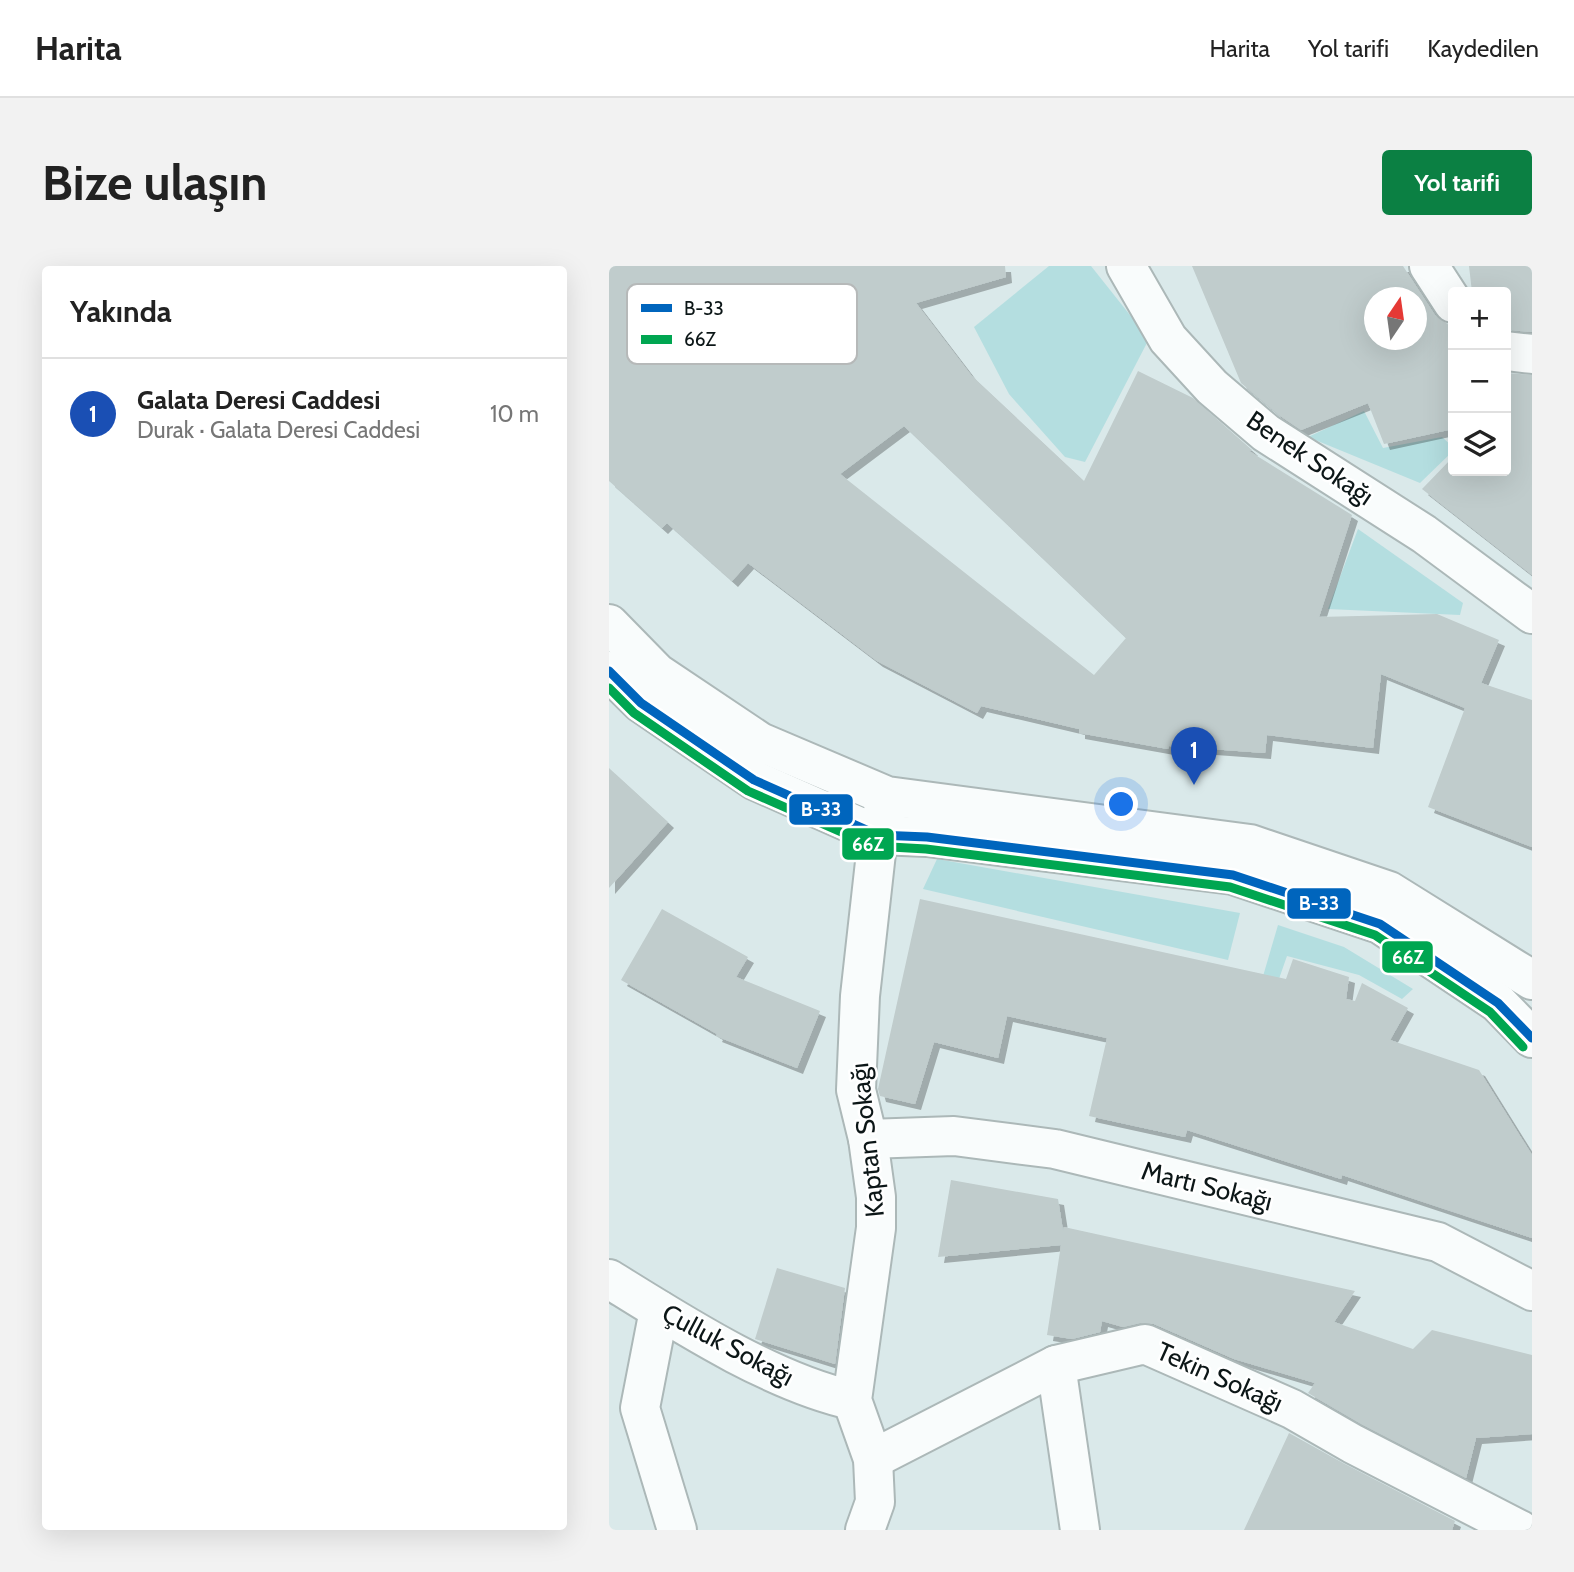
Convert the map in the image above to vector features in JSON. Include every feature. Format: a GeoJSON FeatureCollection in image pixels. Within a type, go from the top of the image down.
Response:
{"type":"FeatureCollection","features":[{"type":"Feature","properties":{"kind":"street","name":"Benek Sokağı"},"geometry":{"type":"LineString","coordinates":[[1126,266],[1168,339],[1212,387],[1266,433],[1424,534],[1532,614]]}},
{"type":"Feature","properties":{"kind":"street"},"geometry":{"type":"LineString","coordinates":[[1429,266],[1448,295]]}},
{"type":"Feature","properties":{"kind":"street"},"geometry":{"type":"LineString","coordinates":[[1511,352],[1532,354]]}},
{"type":"Feature","properties":{"kind":"street"},"geometry":{"type":"LineString","coordinates":[[609,624],[657,673],[760,741],[887,796],[1249,844],[1388,891],[1532,978],[1498,1003]]}},
{"type":"Feature","properties":{"kind":"street"},"geometry":{"type":"LineString","coordinates":[[609,671],[641,704],[754,780],[878,835],[926,837],[1233,875],[1380,924],[1498,1003],[1532,1038]]}},
{"type":"Feature","properties":{"kind":"street","name":"Kaptan Sokağı"},"geometry":{"type":"LineString","coordinates":[[852,1401],[876,1228],[876,1197],[868,1139],[856,1090],[860,996],[878,835],[887,796]]}},
{"type":"Feature","properties":{"kind":"street","name":"Martı Sokağı"},"geometry":{"type":"LineString","coordinates":[[868,1139],[954,1136],[1055,1149],[1438,1242],[1532,1291]]}},
{"type":"Feature","properties":{"kind":"street","name":"Çulluk Sokağı"},"geometry":{"type":"LineString","coordinates":[[609,1279],[659,1310],[757,1363],[824,1394],[852,1401]]}},
{"type":"Feature","properties":{"kind":"street"},"geometry":{"type":"LineString","coordinates":[[659,1310],[640,1408],[677,1530]]}},
{"type":"Feature","properties":{"kind":"street","name":"Tekin Sokağı"},"geometry":{"type":"LineString","coordinates":[[873,1459],[1056,1365],[1145,1344],[1292,1409],[1353,1444],[1520,1530]]}},
{"type":"Feature","properties":{"kind":"street"},"geometry":{"type":"LineString","coordinates":[[1056,1365],[1080,1530]]}},
{"type":"Feature","properties":{"kind":"street"},"geometry":{"type":"LineString","coordinates":[[852,1401],[873,1459],[875,1502],[865,1530]]}},
{"type":"Feature","properties":{"kind":"shaded area"},"geometry":{"type":"Polygon","coordinates":[[[1049,266],[1091,266],[1149,339],[1085,462],[1065,457],[1009,394],[974,327],[1049,266]]]}},
{"type":"Feature","properties":{"kind":"shaded area"},"geometry":{"type":"Polygon","coordinates":[[[1364,411],[1383,448],[1442,437],[1448,442],[1448,456],[1420,483],[1308,437],[1364,411]]]}},
{"type":"Feature","properties":{"kind":"shaded area"},"geometry":{"type":"Polygon","coordinates":[[[1358,529],[1463,603],[1460,615],[1328,609],[1358,529]]]}},
{"type":"Feature","properties":{"kind":"shaded area"},"geometry":{"type":"Polygon","coordinates":[[[937,859],[1240,913],[1228,960],[923,889],[937,859]]]}},
{"type":"Feature","properties":{"kind":"shaded area"},"geometry":{"type":"Polygon","coordinates":[[[1278,925],[1344,947],[1413,989],[1402,999],[1359,975],[1287,956],[1247,1070],[1237,1065],[1278,925]]]}},
{"type":"Feature","properties":{"kind":"building"},"geometry":{"type":"Polygon","coordinates":[[[609,266],[1005,266],[1006,277],[916,303],[971,375],[1084,481],[1138,371],[1193,398],[1252,450],[1249,451],[1352,515],[1319,617],[1437,614],[1499,640],[1481,683],[1532,700],[1532,847],[1428,807],[1465,708],[1381,674],[1373,748],[1267,735],[1265,753],[1169,746],[1168,749],[1079,733],[1079,729],[981,706],[977,713],[877,661],[748,563],[732,581],[667,523],[662,528],[609,481],[609,266]],[[904,426],[840,474],[1094,675],[1126,638],[904,426]]]}},
{"type":"Feature","properties":{"kind":"building"},"geometry":{"type":"Polygon","coordinates":[[[1192,266],[1403,266],[1417,287],[1364,287],[1364,350],[1427,350],[1427,303],[1435,315],[1448,324],[1448,430],[1384,444],[1368,403],[1301,430],[1241,383],[1192,266]]]}},
{"type":"Feature","properties":{"kind":"building"},"geometry":{"type":"Polygon","coordinates":[[[1469,266],[1532,266],[1532,332],[1511,330],[1511,287],[1471,287],[1469,266]]]}},
{"type":"Feature","properties":{"kind":"building"},"geometry":{"type":"Polygon","coordinates":[[[1511,373],[1532,375],[1532,575],[1422,489],[1448,462],[1448,476],[1511,476],[1511,373]]]}},
{"type":"Feature","properties":{"kind":"building"},"geometry":{"type":"Polygon","coordinates":[[[609,768],[668,822],[609,888],[609,768]]]}},
{"type":"Feature","properties":{"kind":"building"},"geometry":{"type":"Polygon","coordinates":[[[920,899],[1286,979],[1293,959],[1349,977],[1346,999],[1355,1001],[1362,983],[1408,1008],[1390,1040],[1479,1070],[1532,1155],[1532,1238],[1342,1175],[1341,1179],[1187,1130],[1185,1137],[1089,1116],[1107,1038],[1007,1016],[998,1058],[934,1042],[915,1104],[880,1096],[878,1089],[920,899]]]}},
{"type":"Feature","properties":{"kind":"building"},"geometry":{"type":"Polygon","coordinates":[[[662,909],[748,957],[736,977],[820,1011],[797,1068],[716,1036],[717,1034],[621,980],[662,909]]]}},
{"type":"Feature","properties":{"kind":"building"},"geometry":{"type":"Polygon","coordinates":[[[951,1180],[1058,1199],[1063,1231],[1064,1227],[1355,1291],[1334,1322],[1413,1349],[1432,1330],[1532,1355],[1532,1434],[1476,1438],[1466,1478],[1363,1425],[1308,1393],[1315,1383],[1234,1359],[1154,1324],[1140,1323],[1123,1327],[1102,1321],[1100,1332],[1072,1339],[1047,1335],[1061,1245],[938,1257],[951,1180]]]}},
{"type":"Feature","properties":{"kind":"building"},"geometry":{"type":"Polygon","coordinates":[[[777,1268],[845,1288],[835,1364],[755,1339],[777,1268]]]}},
{"type":"Feature","properties":{"kind":"building"},"geometry":{"type":"Polygon","coordinates":[[[1289,1433],[1455,1521],[1452,1530],[1244,1530],[1289,1433]]]}},
{"type":"Feature","properties":{"kind":"transit line","name":"B-33"},"geometry":{"type":"LineString","coordinates":[[609,671],[641,703],[754,780],[878,835],[927,837],[1233,875],[1380,924],[1498,1003],[1532,1038]]}},
{"type":"Feature","properties":{"kind":"transit line","name":"66Z"},"geometry":{"type":"LineString","coordinates":[[609,688],[634,713],[748,791],[873,846],[926,849],[1230,887],[1375,935],[1490,1012],[1523,1047]]}},
{"type":"Feature","properties":{"kind":"place","name":"Galata Deresi Caddesi"},"geometry":{"type":"Point","coordinates":[1194,785]}}]}
